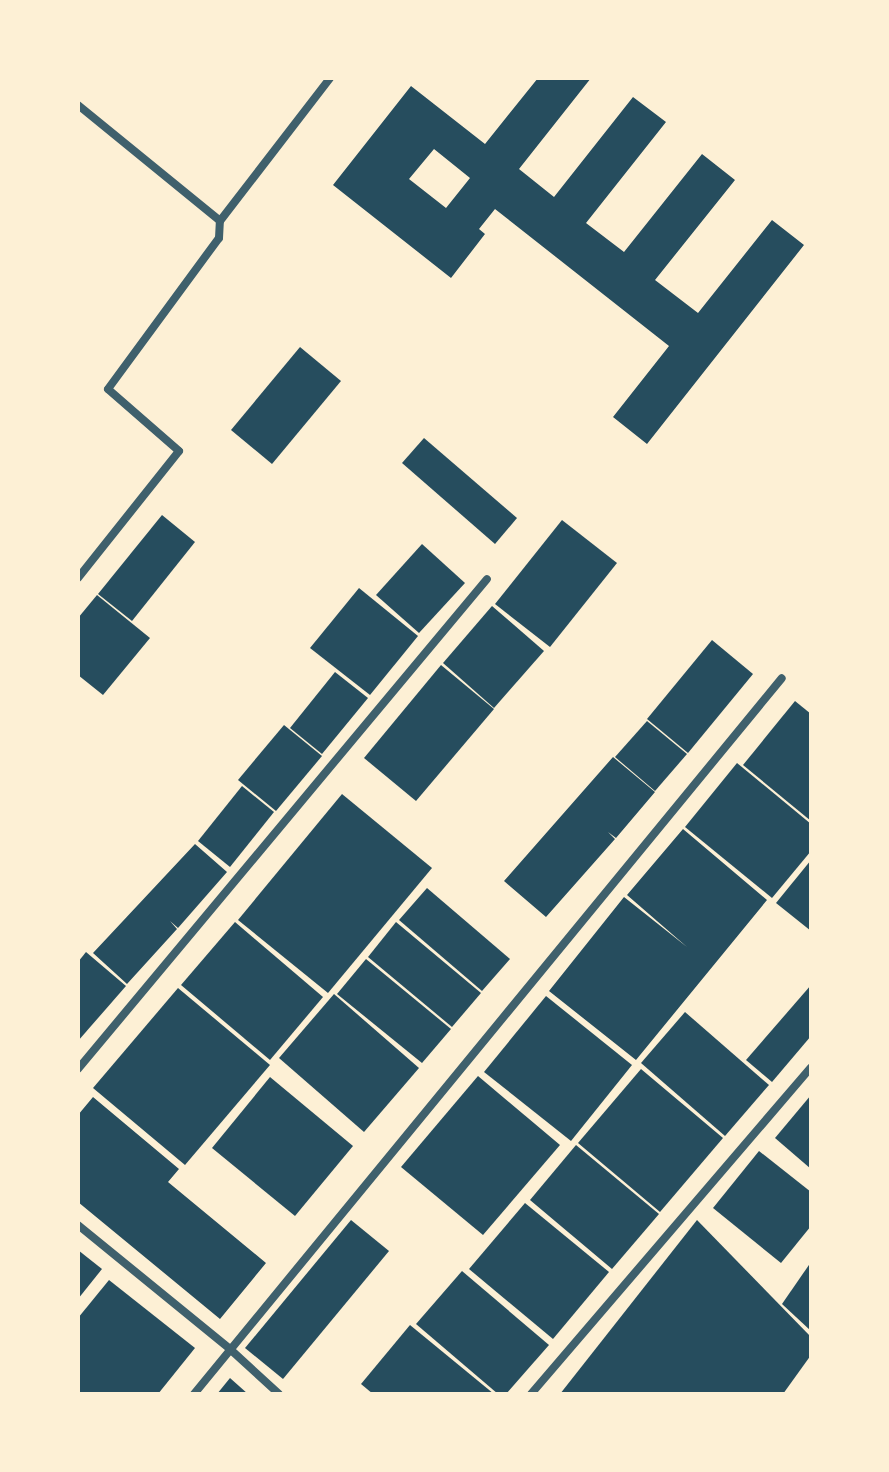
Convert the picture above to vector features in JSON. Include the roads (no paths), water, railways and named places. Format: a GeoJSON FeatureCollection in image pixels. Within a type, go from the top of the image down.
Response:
{"type":"FeatureCollection","features":[{"type":"Feature","properties":{"kind":"street"},"geometry":{"type":"LineString","coordinates":[[78,578],[179,451],[108,389],[219,238],[220,221],[330,78]]}},
{"type":"Feature","properties":{"kind":"street"},"geometry":{"type":"LineString","coordinates":[[78,105],[220,221]]}},
{"type":"Feature","properties":{"kind":"street"},"geometry":{"type":"LineString","coordinates":[[78,1069],[487,579]]}},
{"type":"Feature","properties":{"kind":"street"},"geometry":{"type":"LineString","coordinates":[[194,1394],[782,678]]}},
{"type":"Feature","properties":{"kind":"street"},"geometry":{"type":"LineString","coordinates":[[531,1394],[811,1067]]}},
{"type":"Feature","properties":{"kind":"street"},"geometry":{"type":"LineString","coordinates":[[78,1225],[231,1350],[279,1394]]}}]}
